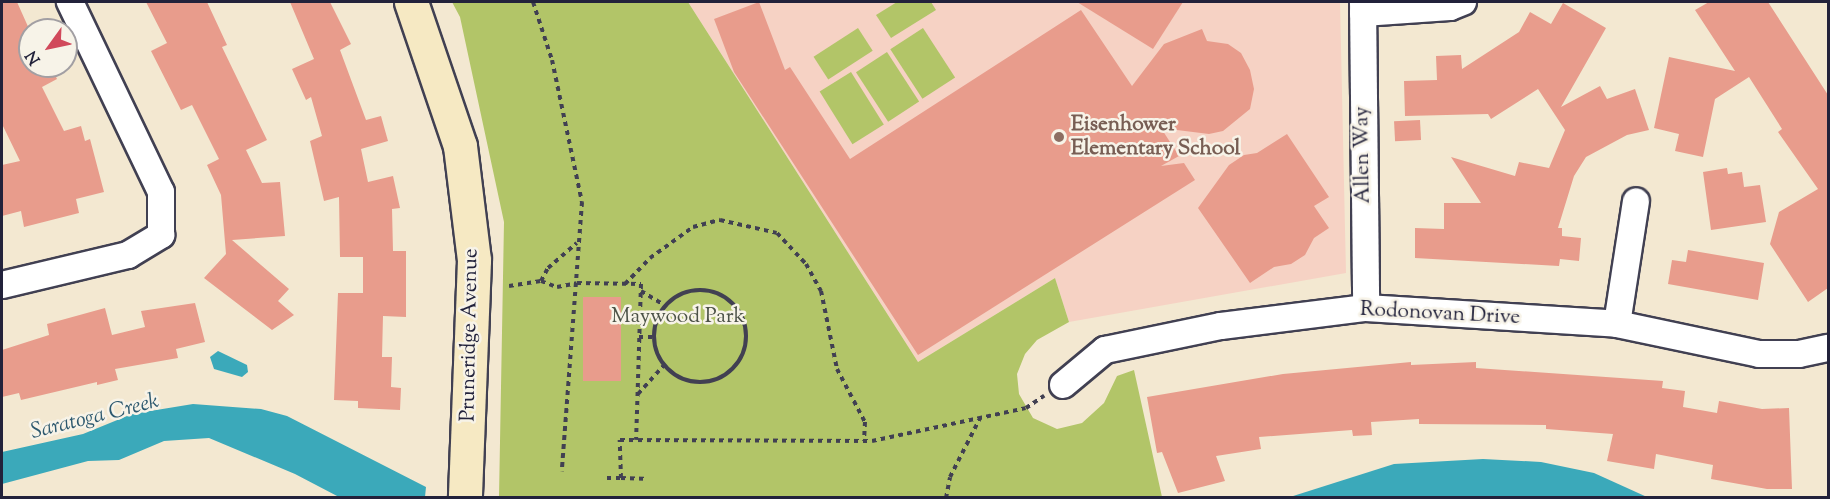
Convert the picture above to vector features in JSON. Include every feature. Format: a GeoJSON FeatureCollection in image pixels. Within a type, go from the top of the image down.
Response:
{"type":"FeatureCollection","features":[{"type":"Feature","properties":{"kind":"main road","name":"Pruneridge Avenue"},"geometry":{"type":"LineString","coordinates":[[411,2],[460,146],[474,260],[465,497]]}},
{"type":"Feature","properties":{"kind":"street"},"geometry":{"type":"LineString","coordinates":[[2,285],[128,255],[161,235],[161,192],[70,2]]}},
{"type":"Feature","properties":{"kind":"street"},"geometry":{"type":"LineString","coordinates":[[1363,8],[1450,7],[1463,2]]}},
{"type":"Feature","properties":{"kind":"street","name":"Allen Way"},"geometry":{"type":"LineString","coordinates":[[1363,8],[1366,308]]}},
{"type":"Feature","properties":{"kind":"street"},"geometry":{"type":"LineString","coordinates":[[1617,324],[1636,201]]}},
{"type":"Feature","properties":{"kind":"street","name":"Rodonovan Drive"},"geometry":{"type":"LineString","coordinates":[[1063,385],[1105,350],[1221,326],[1366,308],[1617,324],[1760,354],[1799,354],[1828,348]]}},
{"type":"Feature","properties":{"kind":"path"},"geometry":{"type":"LineString","coordinates":[[533,2],[575,154],[582,202],[577,243],[577,283],[562,471]]}},
{"type":"Feature","properties":{"kind":"path"},"geometry":{"type":"LineString","coordinates":[[625,284],[650,258],[693,227],[720,220],[777,233],[806,264],[821,291],[837,369],[865,422],[864,441]]}},
{"type":"Feature","properties":{"kind":"path"},"geometry":{"type":"LineString","coordinates":[[541,281],[548,268],[577,243]]}},
{"type":"Feature","properties":{"kind":"path"},"geometry":{"type":"LineString","coordinates":[[509,286],[541,281],[557,287],[577,283],[641,284],[636,440]]}},
{"type":"Feature","properties":{"kind":"path"},"geometry":{"type":"LineString","coordinates":[[641,291],[666,306]]}},
{"type":"Feature","properties":{"kind":"path"},"geometry":{"type":"LineString","coordinates":[[713,292],[738,310],[746,338],[736,366],[712,381],[683,379],[664,365],[655,337],[659,315],[666,306],[682,294],[713,292]]}},
{"type":"Feature","properties":{"kind":"path"},"geometry":{"type":"LineString","coordinates":[[639,337],[655,337]]}},
{"type":"Feature","properties":{"kind":"path"},"geometry":{"type":"LineString","coordinates":[[637,394],[664,365]]}},
{"type":"Feature","properties":{"kind":"path"},"geometry":{"type":"LineString","coordinates":[[621,478],[620,440],[864,441],[1026,408],[1063,385]]}},
{"type":"Feature","properties":{"kind":"path"},"geometry":{"type":"LineString","coordinates":[[946,498],[950,477],[980,418]]}},
{"type":"Feature","properties":{"kind":"path"},"geometry":{"type":"LineString","coordinates":[[607,478],[644,479]]}},
{"type":"Feature","properties":{"kind":"shaded area","name":"Eisenhower Elementary School"},"geometry":{"type":"Polygon","coordinates":[[[688,2],[1340,2],[1346,273],[1069,322],[1055,278],[918,362],[688,2]]]}},
{"type":"Feature","properties":{"kind":"green space","name":"Maywood Park"},"geometry":{"type":"Polygon","coordinates":[[[452,2],[688,2],[918,362],[1055,278],[1069,322],[1037,340],[1025,354],[1017,374],[1019,394],[1033,418],[1057,429],[1082,423],[1104,403],[1117,376],[1134,370],[1162,497],[499,497],[504,222],[460,17],[452,2]]]}},
{"type":"Feature","properties":{"kind":"green space"},"geometry":{"type":"Polygon","coordinates":[[[897,2],[931,2],[936,10],[891,38],[876,15],[897,2]]]}},
{"type":"Feature","properties":{"kind":"green space"},"geometry":{"type":"Polygon","coordinates":[[[858,28],[873,51],[828,80],[814,57],[858,28]]]}},
{"type":"Feature","properties":{"kind":"green space"},"geometry":{"type":"Polygon","coordinates":[[[923,28],[955,77],[922,99],[890,49],[923,28]]]}},
{"type":"Feature","properties":{"kind":"green space"},"geometry":{"type":"Polygon","coordinates":[[[887,52],[919,101],[888,122],[856,72],[887,52]]]}},
{"type":"Feature","properties":{"kind":"green space"},"geometry":{"type":"Polygon","coordinates":[[[851,72],[884,125],[852,144],[820,92],[851,72]]]}},
{"type":"Feature","properties":{"kind":"water"},"geometry":{"type":"Polygon","coordinates":[[[218,351],[247,365],[248,372],[242,377],[214,369],[210,357],[218,351]]]}},
{"type":"Feature","properties":{"kind":"water"},"geometry":{"type":"Polygon","coordinates":[[[193,404],[261,409],[287,416],[426,487],[425,497],[339,497],[295,474],[209,438],[164,441],[119,460],[88,461],[2,484],[2,452],[83,434],[132,414],[193,404]]]}},
{"type":"Feature","properties":{"kind":"water"},"geometry":{"type":"Polygon","coordinates":[[[1483,459],[1541,462],[1594,473],[1647,497],[1290,497],[1394,464],[1483,459]]]}},
{"type":"Feature","properties":{"kind":"building"},"geometry":{"type":"Polygon","coordinates":[[[2,2],[17,2],[24,18],[18,18],[18,78],[57,78],[42,87],[64,131],[81,126],[85,141],[90,139],[104,192],[76,199],[79,213],[24,227],[21,211],[2,216],[2,165],[20,161],[2,124],[2,2]]]}},
{"type":"Feature","properties":{"kind":"building"},"geometry":{"type":"Polygon","coordinates":[[[146,2],[207,2],[227,45],[222,47],[267,140],[246,150],[262,183],[280,182],[285,236],[232,240],[289,289],[278,301],[294,315],[272,330],[204,278],[226,254],[221,195],[207,165],[219,159],[192,105],[181,110],[151,51],[167,43],[146,2]]]}},
{"type":"Feature","properties":{"kind":"building"},"geometry":{"type":"Polygon","coordinates":[[[290,2],[330,2],[351,44],[340,50],[366,120],[381,116],[388,141],[361,149],[368,182],[393,176],[400,208],[392,209],[393,251],[406,251],[406,317],[383,316],[382,357],[392,357],[391,387],[401,388],[400,410],[358,408],[358,401],[334,400],[338,293],[363,293],[363,257],[340,257],[339,197],[324,201],[310,141],[322,136],[311,97],[306,100],[292,69],[314,59],[290,2]]]}},
{"type":"Feature","properties":{"kind":"building"},"geometry":{"type":"Polygon","coordinates":[[[759,2],[785,70],[790,67],[850,159],[1081,10],[1132,86],[1164,44],[1202,29],[1207,41],[1228,44],[1241,53],[1250,70],[1254,89],[1250,109],[1223,131],[1209,134],[1161,128],[1179,156],[1161,166],[1184,163],[1195,180],[918,355],[734,72],[714,19],[759,2]]]}},
{"type":"Feature","properties":{"kind":"building"},"geometry":{"type":"Polygon","coordinates":[[[1077,2],[1183,2],[1153,49],[1077,2]]]}},
{"type":"Feature","properties":{"kind":"building"},"geometry":{"type":"Polygon","coordinates":[[[1709,2],[1768,2],[1828,95],[1828,288],[1808,302],[1770,244],[1779,212],[1818,189],[1778,132],[1782,129],[1749,77],[1715,99],[1703,157],[1675,151],[1679,134],[1654,128],[1669,57],[1735,71],[1695,10],[1709,2]]]}},
{"type":"Feature","properties":{"kind":"building"},"geometry":{"type":"Polygon","coordinates":[[[1563,3],[1606,28],[1561,107],[1600,86],[1607,99],[1635,89],[1649,130],[1627,135],[1586,157],[1574,176],[1558,228],[1562,228],[1562,236],[1581,238],[1579,261],[1560,259],[1559,266],[1415,258],[1415,228],[1444,229],[1444,203],[1481,203],[1451,157],[1515,176],[1519,162],[1549,168],[1565,130],[1538,89],[1491,119],[1488,114],[1405,116],[1404,81],[1437,80],[1436,56],[1461,55],[1462,69],[1519,32],[1530,12],[1551,24],[1563,3]]]}},
{"type":"Feature","properties":{"kind":"building"},"geometry":{"type":"Polygon","coordinates":[[[1420,120],[1421,140],[1395,141],[1394,121],[1420,120]]]}},
{"type":"Feature","properties":{"kind":"building"},"geometry":{"type":"Polygon","coordinates":[[[1287,134],[1329,197],[1314,206],[1329,228],[1314,238],[1305,255],[1291,264],[1274,267],[1250,283],[1198,208],[1229,165],[1244,155],[1257,153],[1287,134]]]}},
{"type":"Feature","properties":{"kind":"building"},"geometry":{"type":"Polygon","coordinates":[[[1727,168],[1728,174],[1742,172],[1744,187],[1760,185],[1766,222],[1711,230],[1703,172],[1727,168]]]}},
{"type":"Feature","properties":{"kind":"building"},"geometry":{"type":"Polygon","coordinates":[[[1688,250],[1764,263],[1758,300],[1668,284],[1672,260],[1686,262],[1688,250]]]}},
{"type":"Feature","properties":{"kind":"building"},"geometry":{"type":"Polygon","coordinates":[[[583,297],[621,297],[621,381],[583,381],[583,297]]]}},
{"type":"Feature","properties":{"kind":"building"},"geometry":{"type":"Polygon","coordinates":[[[195,303],[205,342],[176,349],[178,358],[115,369],[118,380],[97,385],[97,382],[21,400],[19,393],[2,397],[2,350],[49,335],[47,324],[105,308],[112,335],[145,327],[141,311],[195,303]]]}},
{"type":"Feature","properties":{"kind":"building"},"geometry":{"type":"Polygon","coordinates":[[[1411,362],[1411,365],[1476,362],[1476,368],[1663,381],[1662,388],[1685,391],[1683,407],[1717,413],[1719,401],[1762,409],[1789,408],[1792,489],[1767,489],[1711,479],[1713,465],[1656,454],[1654,469],[1607,461],[1613,434],[1546,429],[1546,425],[1419,424],[1419,419],[1371,422],[1372,435],[1353,436],[1352,430],[1259,437],[1261,449],[1216,456],[1225,481],[1178,493],[1162,452],[1157,453],[1147,397],[1283,374],[1411,362]]]}},
{"type":"Feature","properties":{"kind":"place","name":"Eisenhower Elementary School"},"geometry":{"type":"Point","coordinates":[1059,137]}},
{"type":"Feature","properties":{"kind":"water label","name":"Saratoga Creek"},"geometry":{"type":"Point","coordinates":[95,418]}}]}
